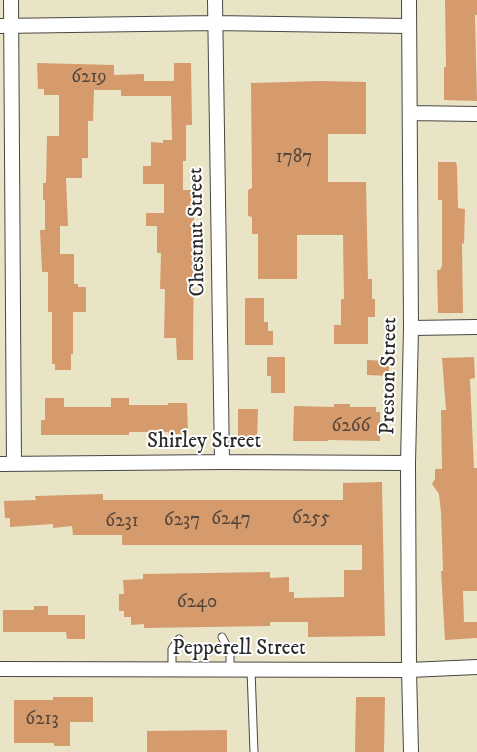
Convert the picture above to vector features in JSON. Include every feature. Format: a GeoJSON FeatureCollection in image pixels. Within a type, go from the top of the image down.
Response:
{"type":"FeatureCollection","features":[{"type":"Feature","properties":{"kind":"street"},"geometry":{"type":"LineString","coordinates":[[7,464],[6,26],[11,0]]}},
{"type":"Feature","properties":{"kind":"street","name":"Chestnut Street"},"geometry":{"type":"LineString","coordinates":[[215,0],[222,462]]}},
{"type":"Feature","properties":{"kind":"street","name":"Preston Street"},"geometry":{"type":"LineString","coordinates":[[409,0],[411,328],[408,463],[409,670],[412,752]]}},
{"type":"Feature","properties":{"kind":"street"},"geometry":{"type":"LineString","coordinates":[[6,26],[215,23],[408,26]]}},
{"type":"Feature","properties":{"kind":"street"},"geometry":{"type":"LineString","coordinates":[[410,113],[477,114]]}},
{"type":"Feature","properties":{"kind":"street"},"geometry":{"type":"LineString","coordinates":[[411,328],[477,327]]}},
{"type":"Feature","properties":{"kind":"street","name":"Shirley Street"},"geometry":{"type":"LineString","coordinates":[[7,464],[408,463]]}},
{"type":"Feature","properties":{"kind":"street","name":"Pepperell Street"},"geometry":{"type":"LineString","coordinates":[[0,669],[409,670],[477,667]]}},
{"type":"Feature","properties":{"kind":"lane"},"geometry":{"type":"LineString","coordinates":[[222,637],[230,652],[230,670]]}},
{"type":"Feature","properties":{"kind":"lane"},"geometry":{"type":"LineString","coordinates":[[172,670],[172,649],[179,639]]}},
{"type":"Feature","properties":{"kind":"lane"},"geometry":{"type":"LineString","coordinates":[[251,670],[254,752]]}},
{"type":"Feature","properties":{"kind":"building"},"geometry":{"type":"Polygon","coordinates":[[[445,0],[477,0],[477,15],[475,15],[477,101],[444,100],[444,67],[446,67],[445,0]]]}},
{"type":"Feature","properties":{"kind":"building"},"geometry":{"type":"Polygon","coordinates":[[[37,63],[114,65],[114,75],[144,74],[144,81],[174,81],[174,63],[191,63],[192,125],[186,125],[186,161],[183,161],[183,190],[192,190],[192,213],[194,213],[193,360],[177,360],[176,338],[164,338],[165,289],[160,289],[161,253],[157,253],[157,226],[146,226],[146,213],[164,213],[164,184],[143,184],[143,166],[151,166],[151,142],[163,143],[163,140],[172,140],[171,96],[121,96],[121,90],[94,90],[93,121],[88,121],[88,158],[82,158],[82,178],[66,178],[68,226],[60,226],[60,254],[74,254],[74,284],[78,284],[78,287],[86,287],[86,312],[73,312],[71,370],[55,370],[55,364],[52,364],[52,312],[48,312],[48,272],[42,272],[40,230],[45,230],[43,183],[46,183],[47,136],[59,136],[59,95],[44,95],[44,89],[38,89],[37,63]]]}},
{"type":"Feature","properties":{"kind":"building"},"geometry":{"type":"Polygon","coordinates":[[[366,82],[366,134],[328,134],[328,182],[366,182],[368,279],[372,279],[372,299],[375,299],[375,317],[368,317],[368,344],[334,344],[334,325],[341,325],[341,299],[344,299],[343,235],[297,235],[297,279],[258,279],[258,234],[252,234],[252,217],[248,216],[248,190],[252,188],[251,83],[366,82]]]}},
{"type":"Feature","properties":{"kind":"building"},"geometry":{"type":"Polygon","coordinates":[[[438,162],[456,162],[458,208],[465,209],[464,244],[462,243],[463,313],[438,313],[437,270],[440,270],[442,266],[442,200],[438,200],[438,162]]]}},
{"type":"Feature","properties":{"kind":"building"},"geometry":{"type":"Polygon","coordinates":[[[245,298],[264,298],[264,322],[268,322],[268,331],[273,331],[273,345],[245,345],[245,298]]]}},
{"type":"Feature","properties":{"kind":"building"},"geometry":{"type":"Polygon","coordinates":[[[267,357],[285,357],[285,393],[271,393],[271,376],[267,376],[267,357]]]}},
{"type":"Feature","properties":{"kind":"building"},"geometry":{"type":"Polygon","coordinates":[[[474,357],[475,378],[470,379],[474,468],[477,468],[477,591],[463,591],[464,622],[477,622],[477,638],[445,640],[441,571],[443,571],[441,513],[439,494],[432,484],[435,479],[435,469],[442,469],[441,410],[446,410],[442,358],[474,357]]]}},
{"type":"Feature","properties":{"kind":"building"},"geometry":{"type":"Polygon","coordinates":[[[367,360],[389,361],[389,376],[367,375],[367,360]]]}},
{"type":"Feature","properties":{"kind":"building"},"geometry":{"type":"Polygon","coordinates":[[[45,398],[64,398],[64,407],[111,407],[111,398],[129,398],[129,405],[187,403],[188,434],[129,432],[129,435],[41,435],[41,420],[45,420],[45,398]]]}},
{"type":"Feature","properties":{"kind":"building"},"geometry":{"type":"Polygon","coordinates":[[[334,404],[350,404],[350,407],[376,407],[376,412],[380,412],[380,441],[293,441],[294,406],[334,407],[334,404]]]}},
{"type":"Feature","properties":{"kind":"building"},"geometry":{"type":"Polygon","coordinates":[[[238,409],[258,409],[257,441],[238,441],[238,409]]]}},
{"type":"Feature","properties":{"kind":"building"},"geometry":{"type":"Polygon","coordinates":[[[382,482],[385,636],[308,637],[308,622],[270,622],[270,626],[144,628],[144,624],[131,625],[131,617],[124,617],[124,611],[119,611],[119,594],[124,594],[123,580],[143,579],[143,574],[270,572],[270,578],[289,577],[289,592],[294,592],[294,598],[344,597],[344,570],[362,570],[362,545],[122,545],[122,535],[73,535],[72,526],[53,528],[53,524],[10,527],[10,518],[5,518],[4,501],[36,500],[35,496],[103,494],[103,500],[343,500],[343,483],[382,482]]]}},
{"type":"Feature","properties":{"kind":"building"},"geometry":{"type":"Polygon","coordinates":[[[34,606],[48,606],[48,615],[85,615],[85,639],[67,639],[66,632],[3,632],[3,610],[34,610],[34,606]]]}},
{"type":"Feature","properties":{"kind":"building"},"geometry":{"type":"Polygon","coordinates":[[[53,697],[93,697],[93,722],[70,722],[70,746],[54,746],[54,743],[14,743],[14,700],[53,700],[53,697]]]}},
{"type":"Feature","properties":{"kind":"building"},"geometry":{"type":"Polygon","coordinates":[[[356,697],[385,697],[384,752],[355,752],[356,697]]]}},
{"type":"Feature","properties":{"kind":"building"},"geometry":{"type":"Polygon","coordinates":[[[227,730],[227,752],[147,752],[147,731],[227,730]]]}}]}
